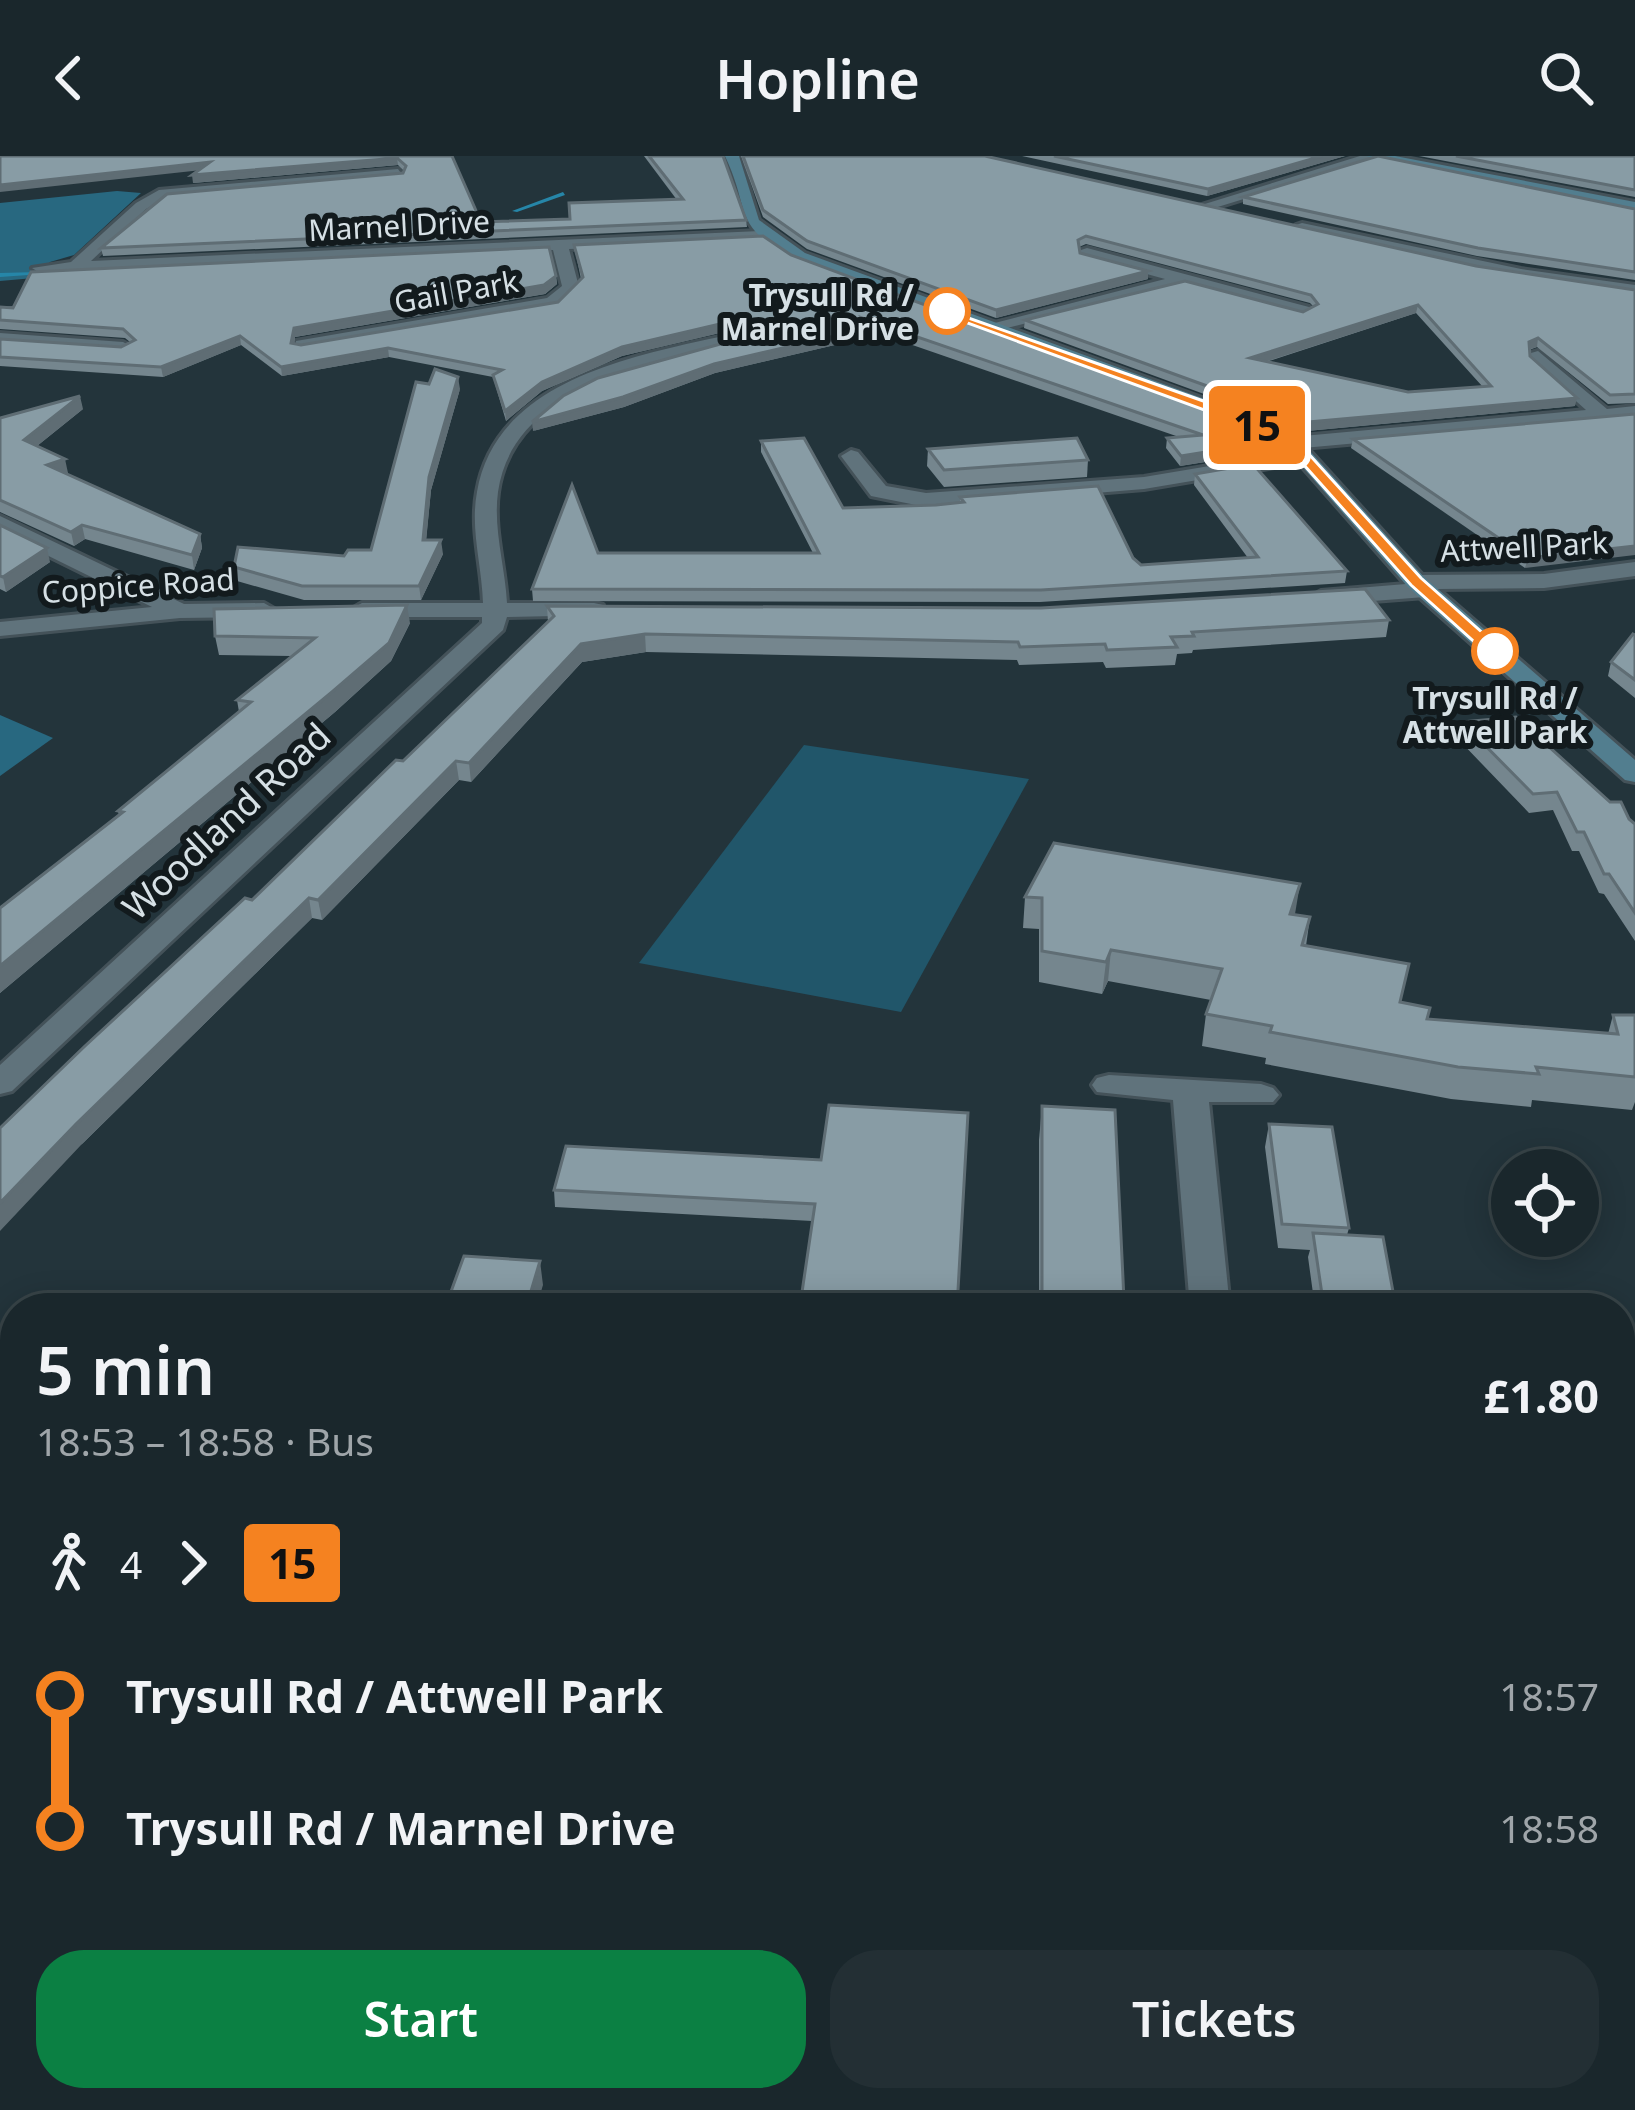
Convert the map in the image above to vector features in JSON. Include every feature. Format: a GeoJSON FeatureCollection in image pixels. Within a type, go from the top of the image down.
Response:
{"type":"FeatureCollection","features":[{"type":"Feature","properties":{"kind":"street"},"geometry":{"type":"LineString","coordinates":[[76,266],[141,206],[164,193],[401,180],[392,156]]}},
{"type":"Feature","properties":{"kind":"street"},"geometry":{"type":"LineString","coordinates":[[732,156],[749,223],[760,236],[799,256],[1256,424],[1298,450],[1421,586],[1635,774]]}},
{"type":"Feature","properties":{"kind":"street"},"geometry":{"type":"LineString","coordinates":[[1203,207],[1374,156],[1635,207]]}},
{"type":"Feature","properties":{"kind":"street"},"geometry":{"type":"LineString","coordinates":[[1182,202],[1242,215]]}},
{"type":"Feature","properties":{"kind":"street"},"geometry":{"type":"LineString","coordinates":[[1281,223],[1520,274],[1635,290]]}},
{"type":"Feature","properties":{"kind":"street","name":"Marnel Drive"},"geometry":{"type":"LineString","coordinates":[[40,268],[760,236]]}},
{"type":"Feature","properties":{"kind":"street","name":"Gail Park"},"geometry":{"type":"LineString","coordinates":[[302,345],[552,302],[571,287],[560,244]]}},
{"type":"Feature","properties":{"kind":"street"},"geometry":{"type":"LineString","coordinates":[[1116,247],[1080,255],[1303,311]]}},
{"type":"Feature","properties":{"kind":"street"},"geometry":{"type":"LineString","coordinates":[[993,329],[1183,279]]}},
{"type":"Feature","properties":{"kind":"street"},"geometry":{"type":"LineString","coordinates":[[1282,319],[1322,304]]}},
{"type":"Feature","properties":{"kind":"street"},"geometry":{"type":"LineString","coordinates":[[496,609],[486,546],[488,488],[502,444],[512,432],[554,400],[625,367],[746,337]]}},
{"type":"Feature","properties":{"kind":"street"},"geometry":{"type":"LineString","coordinates":[[0,338],[123,347]]}},
{"type":"Feature","properties":{"kind":"street"},"geometry":{"type":"LineString","coordinates":[[1538,357],[1603,415]]}},
{"type":"Feature","properties":{"kind":"street"},"geometry":{"type":"LineString","coordinates":[[851,457],[879,491],[926,500],[1144,483],[1298,450],[1635,412]]}},
{"type":"Feature","properties":{"kind":"street"},"geometry":{"type":"LineString","coordinates":[[0,523],[180,611]]}},
{"type":"Feature","properties":{"kind":"street","name":"Attwell Park"},"geometry":{"type":"LineString","coordinates":[[1288,601],[1635,569]]}},
{"type":"Feature","properties":{"kind":"street","name":"Woodland Road"},"geometry":{"type":"LineString","coordinates":[[0,1084],[494,625],[496,609]]}},
{"type":"Feature","properties":{"kind":"street","name":"Coppice Road"},"geometry":{"type":"LineString","coordinates":[[0,629],[180,611],[293,610]]}},
{"type":"Feature","properties":{"kind":"street"},"geometry":{"type":"LineString","coordinates":[[338,610],[614,610]]}},
{"type":"Feature","properties":{"kind":"street"},"geometry":{"type":"LineString","coordinates":[[1109,1085],[1261,1095]]}},
{"type":"Feature","properties":{"kind":"street"},"geometry":{"type":"LineString","coordinates":[[1190,1092],[1209,1293]]}},
{"type":"Feature","properties":{"kind":"shaded area"},"geometry":{"type":"Polygon","coordinates":[[[117,191],[141,193],[74,255],[50,262],[34,278],[0,281],[0,203],[117,191]]]}},
{"type":"Feature","properties":{"kind":"shaded area"},"geometry":{"type":"Polygon","coordinates":[[[0,715],[53,738],[0,776],[0,715]]]}},
{"type":"Feature","properties":{"kind":"shaded area"},"geometry":{"type":"Polygon","coordinates":[[[804,745],[1029,779],[901,1012],[639,963],[804,745]]]}},
{"type":"Feature","properties":{"kind":"building"},"geometry":{"type":"Polygon","coordinates":[[[0,156],[452,156],[481,222],[570,219],[569,203],[683,199],[649,156],[723,156],[746,220],[101,248],[167,194],[403,173],[406,166],[397,158],[192,175],[210,162],[0,185],[0,156]]]}},
{"type":"Feature","properties":{"kind":"building"},"geometry":{"type":"Polygon","coordinates":[[[743,156],[985,156],[1476,266],[1635,290],[1635,394],[1610,395],[1538,338],[1529,342],[1530,356],[1577,398],[1297,423],[1265,407],[1025,320],[1185,281],[1303,312],[1318,304],[1311,295],[1086,236],[1078,240],[1080,253],[1148,271],[996,310],[807,241],[763,210],[743,156]],[[1418,305],[1250,358],[1408,392],[1491,386],[1418,305]]]}},
{"type":"Feature","properties":{"kind":"building"},"geometry":{"type":"Polygon","coordinates":[[[1054,156],[1322,156],[1208,189],[1054,156]]]}},
{"type":"Feature","properties":{"kind":"building"},"geometry":{"type":"Polygon","coordinates":[[[1378,156],[1635,209],[1635,272],[1478,248],[1243,197],[1378,156]]]}},
{"type":"Feature","properties":{"kind":"building"},"geometry":{"type":"Polygon","coordinates":[[[1456,156],[1635,156],[1635,190],[1456,156]]]}},
{"type":"Feature","properties":{"kind":"building"},"geometry":{"type":"Polygon","coordinates":[[[763,236],[791,255],[1271,434],[1229,438],[1237,447],[1181,456],[1167,438],[1203,435],[862,318],[869,328],[714,364],[623,397],[532,422],[563,396],[598,378],[753,335],[759,326],[745,318],[622,347],[542,382],[505,411],[493,375],[502,370],[388,348],[281,367],[240,336],[161,367],[0,357],[0,339],[121,347],[135,340],[123,329],[0,320],[0,307],[13,308],[31,272],[549,247],[556,276],[544,285],[294,328],[291,343],[301,345],[558,302],[583,277],[574,245],[763,236]]]}},
{"type":"Feature","properties":{"kind":"building"},"geometry":{"type":"Polygon","coordinates":[[[435,369],[458,377],[429,477],[423,540],[441,540],[419,586],[302,586],[234,567],[238,547],[344,556],[348,550],[371,550],[416,382],[429,384],[435,369]]]}},
{"type":"Feature","properties":{"kind":"building"},"geometry":{"type":"Polygon","coordinates":[[[80,396],[24,440],[65,459],[47,465],[200,534],[192,555],[82,525],[71,532],[0,500],[0,418],[80,396]]]}},
{"type":"Feature","properties":{"kind":"building"},"geometry":{"type":"Polygon","coordinates":[[[1635,414],[1635,546],[1528,558],[1353,439],[1635,414]]]}},
{"type":"Feature","properties":{"kind":"building"},"geometry":{"type":"Polygon","coordinates":[[[804,438],[843,508],[936,505],[964,502],[960,497],[1098,486],[1133,558],[1141,565],[1258,557],[1195,474],[1253,464],[1347,571],[1041,590],[532,589],[572,485],[598,553],[819,553],[761,441],[804,438]]]}},
{"type":"Feature","properties":{"kind":"building"},"geometry":{"type":"Polygon","coordinates":[[[1077,438],[1088,460],[944,470],[928,449],[1077,438]]]}},
{"type":"Feature","properties":{"kind":"building"},"geometry":{"type":"Polygon","coordinates":[[[0,525],[47,548],[0,576],[0,525]]]}},
{"type":"Feature","properties":{"kind":"building"},"geometry":{"type":"Polygon","coordinates":[[[1365,589],[1389,620],[1192,632],[1194,636],[1171,637],[1177,647],[1107,650],[1105,644],[1020,647],[1018,642],[645,634],[581,644],[469,763],[456,761],[318,900],[309,898],[0,1203],[0,1128],[245,898],[252,900],[396,760],[403,761],[554,616],[547,606],[1041,608],[1365,589]]]}},
{"type":"Feature","properties":{"kind":"building"},"geometry":{"type":"Polygon","coordinates":[[[407,605],[389,643],[0,966],[0,908],[123,812],[118,811],[251,702],[237,700],[315,638],[215,636],[214,609],[407,605]]]}},
{"type":"Feature","properties":{"kind":"building"},"geometry":{"type":"Polygon","coordinates":[[[1635,635],[1635,680],[1611,662],[1635,635]]]}},
{"type":"Feature","properties":{"kind":"building"},"geometry":{"type":"Polygon","coordinates":[[[1516,717],[1610,802],[1621,802],[1635,824],[1635,913],[1609,874],[1604,874],[1557,792],[1533,794],[1462,722],[1516,717]]]}},
{"type":"Feature","properties":{"kind":"building"},"geometry":{"type":"Polygon","coordinates":[[[1054,843],[1300,884],[1290,914],[1310,917],[1302,945],[1409,964],[1400,1002],[1430,1008],[1427,1019],[1618,1034],[1613,1015],[1635,1015],[1635,1077],[1536,1067],[1539,1074],[1458,1067],[1270,1032],[1272,1026],[1206,1014],[1222,969],[1111,950],[1106,962],[1042,951],[1042,898],[1025,897],[1054,843]]]}},
{"type":"Feature","properties":{"kind":"building"},"geometry":{"type":"Polygon","coordinates":[[[829,1105],[968,1113],[958,1293],[802,1293],[815,1204],[554,1190],[566,1146],[821,1160],[829,1105]]]}},
{"type":"Feature","properties":{"kind":"building"},"geometry":{"type":"Polygon","coordinates":[[[1042,1106],[1115,1110],[1124,1293],[1042,1293],[1042,1106]]]}},
{"type":"Feature","properties":{"kind":"building"},"geometry":{"type":"Polygon","coordinates":[[[1269,1124],[1332,1127],[1349,1228],[1282,1224],[1269,1124]]]}},
{"type":"Feature","properties":{"kind":"building"},"geometry":{"type":"Polygon","coordinates":[[[1313,1233],[1383,1237],[1393,1293],[1322,1293],[1313,1233]]]}},
{"type":"Feature","properties":{"kind":"building"},"geometry":{"type":"Polygon","coordinates":[[[464,1256],[540,1261],[530,1293],[450,1293],[464,1256]]]}},
{"type":"Feature","properties":{"kind":"waterway"},"geometry":{"type":"LineString","coordinates":[[515,211],[563,194]]}},
{"type":"Feature","properties":{"kind":"waterway"},"geometry":{"type":"LineString","coordinates":[[0,275],[39,274]]}},
{"type":"Feature","properties":{"kind":"bus line","name":"15"},"geometry":{"type":"LineString","coordinates":[[947,311],[1256,424],[1292,443],[1416,581],[1495,651]]}},
{"type":"Feature","properties":{"kind":"place","name":"Trysull Rd / Marnel Drive"},"geometry":{"type":"Point","coordinates":[947,311]}},
{"type":"Feature","properties":{"kind":"place","name":"Trysull Rd / Attwell Park"},"geometry":{"type":"Point","coordinates":[1495,651]}}]}
